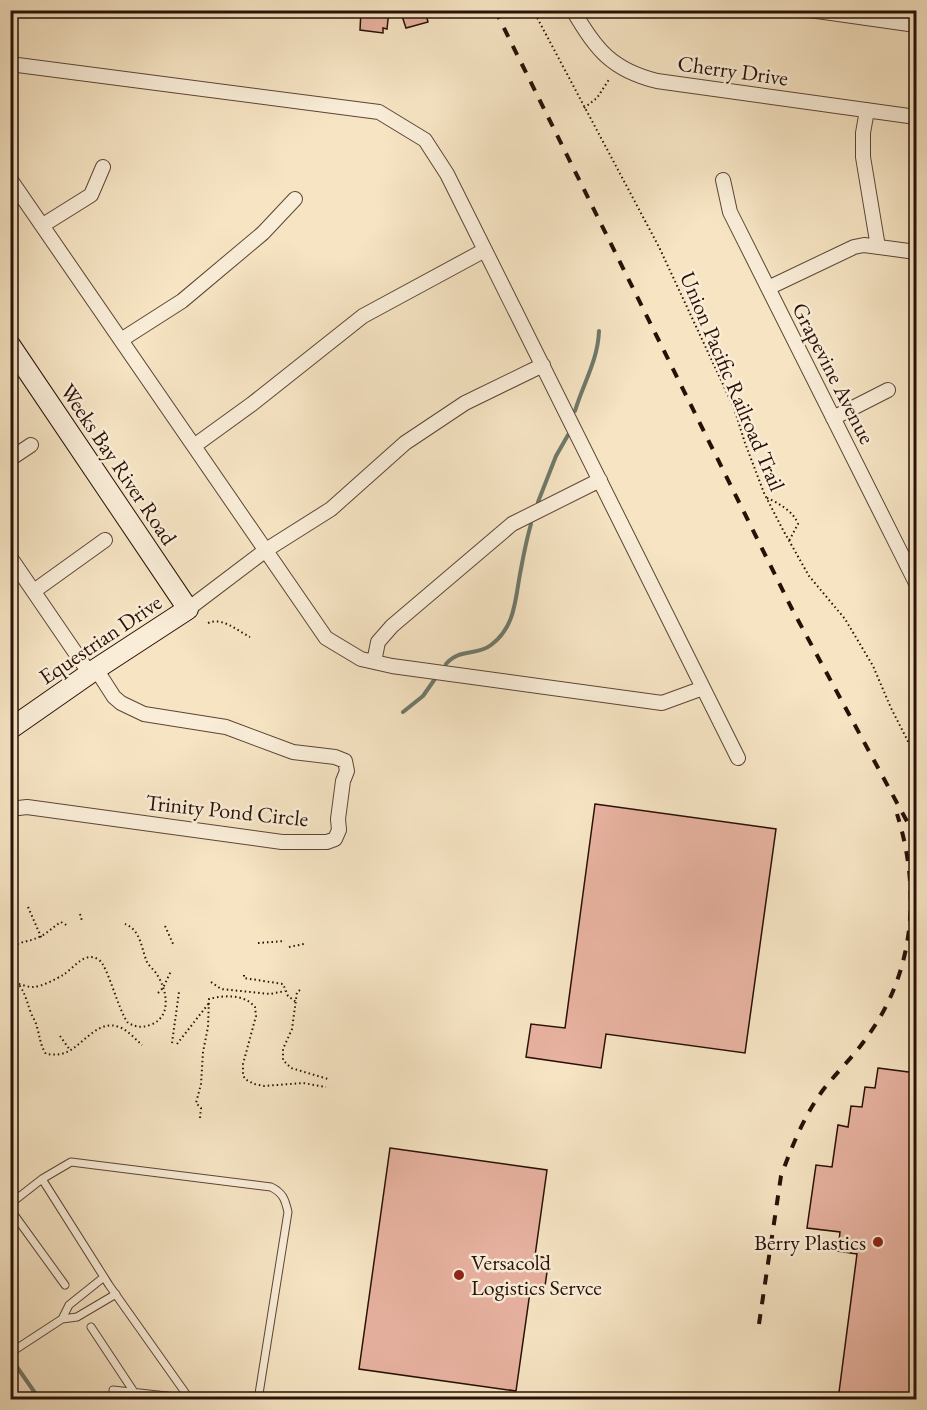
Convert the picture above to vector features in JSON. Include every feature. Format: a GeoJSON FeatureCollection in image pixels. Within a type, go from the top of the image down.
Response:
{"type":"FeatureCollection","features":[{"type":"Feature","properties":{"kind":"street","name":"Cherry Drive"},"geometry":{"type":"LineString","coordinates":[[573,10],[587,35],[600,51],[613,63],[637,76],[657,81],[916,117]]}},
{"type":"Feature","properties":{"kind":"street"},"geometry":{"type":"LineString","coordinates":[[810,10],[916,25]]}},
{"type":"Feature","properties":{"kind":"street"},"geometry":{"type":"LineString","coordinates":[[10,64],[379,112],[425,140],[447,174],[738,758]]}},
{"type":"Feature","properties":{"kind":"street"},"geometry":{"type":"LineString","coordinates":[[867,110],[862,146],[878,247]]}},
{"type":"Feature","properties":{"kind":"street"},"geometry":{"type":"LineString","coordinates":[[43,225],[91,195],[103,167]]}},
{"type":"Feature","properties":{"kind":"street"},"geometry":{"type":"LineString","coordinates":[[10,179],[326,639],[361,659],[392,666],[662,703],[703,688]]}},
{"type":"Feature","properties":{"kind":"street","name":"Grapevine Avenue"},"geometry":{"type":"LineString","coordinates":[[723,180],[730,212],[916,583]]}},
{"type":"Feature","properties":{"kind":"street"},"geometry":{"type":"LineString","coordinates":[[121,340],[182,301],[263,233],[295,199]]}},
{"type":"Feature","properties":{"kind":"street"},"geometry":{"type":"LineString","coordinates":[[768,288],[844,250],[864,245],[916,252]]}},
{"type":"Feature","properties":{"kind":"street"},"geometry":{"type":"LineString","coordinates":[[194,446],[252,404],[363,316],[485,250]]}},
{"type":"Feature","properties":{"kind":"street","name":"Weeks Bay River Road"},"geometry":{"type":"LineString","coordinates":[[10,345],[188,609]]}},
{"type":"Feature","properties":{"kind":"street"},"geometry":{"type":"LineString","coordinates":[[188,609],[266,550],[331,509],[405,443],[455,410],[543,366]]}},
{"type":"Feature","properties":{"kind":"street"},"geometry":{"type":"LineString","coordinates":[[833,418],[888,390]]}},
{"type":"Feature","properties":{"kind":"street"},"geometry":{"type":"LineString","coordinates":[[10,459],[32,445]]}},
{"type":"Feature","properties":{"kind":"street"},"geometry":{"type":"LineString","coordinates":[[375,662],[378,642],[392,626],[512,524],[600,480]]}},
{"type":"Feature","properties":{"kind":"street"},"geometry":{"type":"LineString","coordinates":[[34,591],[105,540]]}},
{"type":"Feature","properties":{"kind":"street"},"geometry":{"type":"LineString","coordinates":[[10,557],[93,672]]}},
{"type":"Feature","properties":{"kind":"street","name":"Equestrian Drive"},"geometry":{"type":"LineString","coordinates":[[10,729],[188,609]]}},
{"type":"Feature","properties":{"kind":"street","name":"Trinity Pond Circle"},"geometry":{"type":"LineString","coordinates":[[10,808],[27,807],[282,842],[327,842],[335,839],[339,830],[338,819],[343,781],[347,771],[345,761],[335,757],[293,752],[226,727],[144,714],[121,703],[93,672]]}},
{"type":"Feature","properties":{"kind":"lane"},"geometry":{"type":"LineString","coordinates":[[10,1204],[42,1179],[71,1162],[271,1187],[280,1191],[285,1199],[288,1212],[258,1400]]}},
{"type":"Feature","properties":{"kind":"lane"},"geometry":{"type":"LineString","coordinates":[[42,1179],[104,1277],[189,1398]]}},
{"type":"Feature","properties":{"kind":"lane"},"geometry":{"type":"LineString","coordinates":[[10,1209],[65,1285]]}},
{"type":"Feature","properties":{"kind":"lane"},"geometry":{"type":"LineString","coordinates":[[62,1319],[69,1305],[104,1277]]}},
{"type":"Feature","properties":{"kind":"lane"},"geometry":{"type":"LineString","coordinates":[[10,1353],[62,1319],[77,1317],[116,1294]]}},
{"type":"Feature","properties":{"kind":"lane"},"geometry":{"type":"LineString","coordinates":[[91,1327],[134,1392]]}},
{"type":"Feature","properties":{"kind":"lane"},"geometry":{"type":"LineString","coordinates":[[112,1389],[202,1400]]}},
{"type":"Feature","properties":{"kind":"path","name":"Union Pacific Railroad Trail"},"geometry":{"type":"LineString","coordinates":[[533,10],[660,247],[734,408],[766,498],[809,576],[850,628],[873,666],[916,757]]}},
{"type":"Feature","properties":{"kind":"path"},"geometry":{"type":"LineString","coordinates":[[535,14],[541,10]]}},
{"type":"Feature","properties":{"kind":"path"},"geometry":{"type":"LineString","coordinates":[[584,108],[597,98],[610,78]]}},
{"type":"Feature","properties":{"kind":"path"},"geometry":{"type":"LineString","coordinates":[[766,498],[777,502],[796,518],[798,524],[789,540]]}},
{"type":"Feature","properties":{"kind":"path"},"geometry":{"type":"LineString","coordinates":[[208,623],[215,620],[223,622],[249,637]]}},
{"type":"Feature","properties":{"kind":"path"},"geometry":{"type":"LineString","coordinates":[[28,907],[42,937]]}},
{"type":"Feature","properties":{"kind":"path"},"geometry":{"type":"LineString","coordinates":[[80,914],[82,921]]}},
{"type":"Feature","properties":{"kind":"path"},"geometry":{"type":"LineString","coordinates":[[10,965],[13,948],[17,944],[42,937],[61,922],[68,926]]}},
{"type":"Feature","properties":{"kind":"path"},"geometry":{"type":"LineString","coordinates":[[19,984],[37,986],[65,974],[81,960],[96,958],[104,965],[128,1023],[140,1027],[155,1023],[164,1013],[167,1000],[157,974],[147,961],[137,934],[128,924],[124,924]]}},
{"type":"Feature","properties":{"kind":"path"},"geometry":{"type":"LineString","coordinates":[[165,926],[174,946]]}},
{"type":"Feature","properties":{"kind":"path"},"geometry":{"type":"LineString","coordinates":[[258,943],[285,941]]}},
{"type":"Feature","properties":{"kind":"path"},"geometry":{"type":"LineString","coordinates":[[289,947],[304,944]]}},
{"type":"Feature","properties":{"kind":"path"},"geometry":{"type":"LineString","coordinates":[[158,993],[171,971]]}},
{"type":"Feature","properties":{"kind":"path"},"geometry":{"type":"LineString","coordinates":[[244,975],[244,978],[283,984],[285,991],[296,1002]]}},
{"type":"Feature","properties":{"kind":"path"},"geometry":{"type":"LineString","coordinates":[[10,976],[19,984],[26,996],[37,1025],[42,1048],[46,1054],[61,1054],[70,1050],[91,1033],[113,1026],[125,1030],[142,1045]]}},
{"type":"Feature","properties":{"kind":"path"},"geometry":{"type":"LineString","coordinates":[[212,982],[221,989],[275,994],[285,991]]}},
{"type":"Feature","properties":{"kind":"path"},"geometry":{"type":"LineString","coordinates":[[300,990],[283,1060],[291,1068],[327,1079]]}},
{"type":"Feature","properties":{"kind":"path"},"geometry":{"type":"LineString","coordinates":[[172,1043],[179,992]]}},
{"type":"Feature","properties":{"kind":"path"},"geometry":{"type":"LineString","coordinates":[[177,1044],[209,1003],[209,999],[235,997],[248,1000],[255,1007],[256,1016],[243,1064],[243,1075],[249,1082],[264,1086],[303,1083],[326,1087]]}},
{"type":"Feature","properties":{"kind":"path"},"geometry":{"type":"LineString","coordinates":[[200,1118],[201,1108],[196,1103],[201,1084],[201,1060],[208,1027],[209,1003]]}},
{"type":"Feature","properties":{"kind":"path"},"geometry":{"type":"LineString","coordinates":[[60,1036],[70,1050]]}},
{"type":"Feature","properties":{"kind":"path"},"geometry":{"type":"LineString","coordinates":[[10,1079],[18,1082]]}},
{"type":"Feature","properties":{"kind":"building"},"geometry":{"type":"Polygon","coordinates":[[[361,10],[389,10],[387,29],[383,28],[383,33],[360,30],[361,10]]]}},
{"type":"Feature","properties":{"kind":"building"},"geometry":{"type":"Polygon","coordinates":[[[400,10],[425,10],[428,22],[406,28],[400,10]]]}},
{"type":"Feature","properties":{"kind":"building"},"geometry":{"type":"Polygon","coordinates":[[[595,804],[776,829],[745,1053],[606,1034],[601,1068],[526,1057],[531,1024],[565,1028],[595,804]]]}},
{"type":"Feature","properties":{"kind":"building","name":"Berry Plastics"},"geometry":{"type":"Polygon","coordinates":[[[878,1068],[916,1073],[916,1400],[838,1400],[857,1254],[838,1251],[840,1232],[807,1228],[816,1165],[832,1167],[838,1125],[848,1127],[851,1106],[862,1107],[865,1087],[875,1088],[878,1068]]]}},
{"type":"Feature","properties":{"kind":"building","name":"Versacold Logistics Servce"},"geometry":{"type":"Polygon","coordinates":[[[390,1148],[547,1170],[535,1256],[549,1258],[544,1293],[530,1292],[516,1391],[359,1369],[390,1148]]]}},
{"type":"Feature","properties":{"kind":"waterway"},"geometry":{"type":"LineString","coordinates":[[575,411],[593,362],[599,331]]}},
{"type":"Feature","properties":{"kind":"waterway"},"geometry":{"type":"LineString","coordinates":[[538,502],[556,456],[568,435]]}},
{"type":"Feature","properties":{"kind":"waterway"},"geometry":{"type":"LineString","coordinates":[[446,664],[457,656],[486,648],[505,630],[513,613],[531,524]]}},
{"type":"Feature","properties":{"kind":"waterway"},"geometry":{"type":"LineString","coordinates":[[403,712],[423,696],[437,676]]}},
{"type":"Feature","properties":{"kind":"waterway"},"geometry":{"type":"LineString","coordinates":[[10,1357],[40,1400]]}},
{"type":"Feature","properties":{"kind":"railway"},"geometry":{"type":"LineString","coordinates":[[495,10],[792,609],[916,838]]}},
{"type":"Feature","properties":{"kind":"railway"},"geometry":{"type":"LineString","coordinates":[[759,1324],[781,1176],[804,1121],[816,1100],[862,1044],[883,1012],[904,958],[911,901],[905,843],[897,814]]}},
{"type":"Feature","properties":{"kind":"place","name":"Berry Plastics"},"geometry":{"type":"Point","coordinates":[878,1242]}},
{"type":"Feature","properties":{"kind":"place","name":"Versacold Logistics Servce"},"geometry":{"type":"Point","coordinates":[459,1275]}}]}
